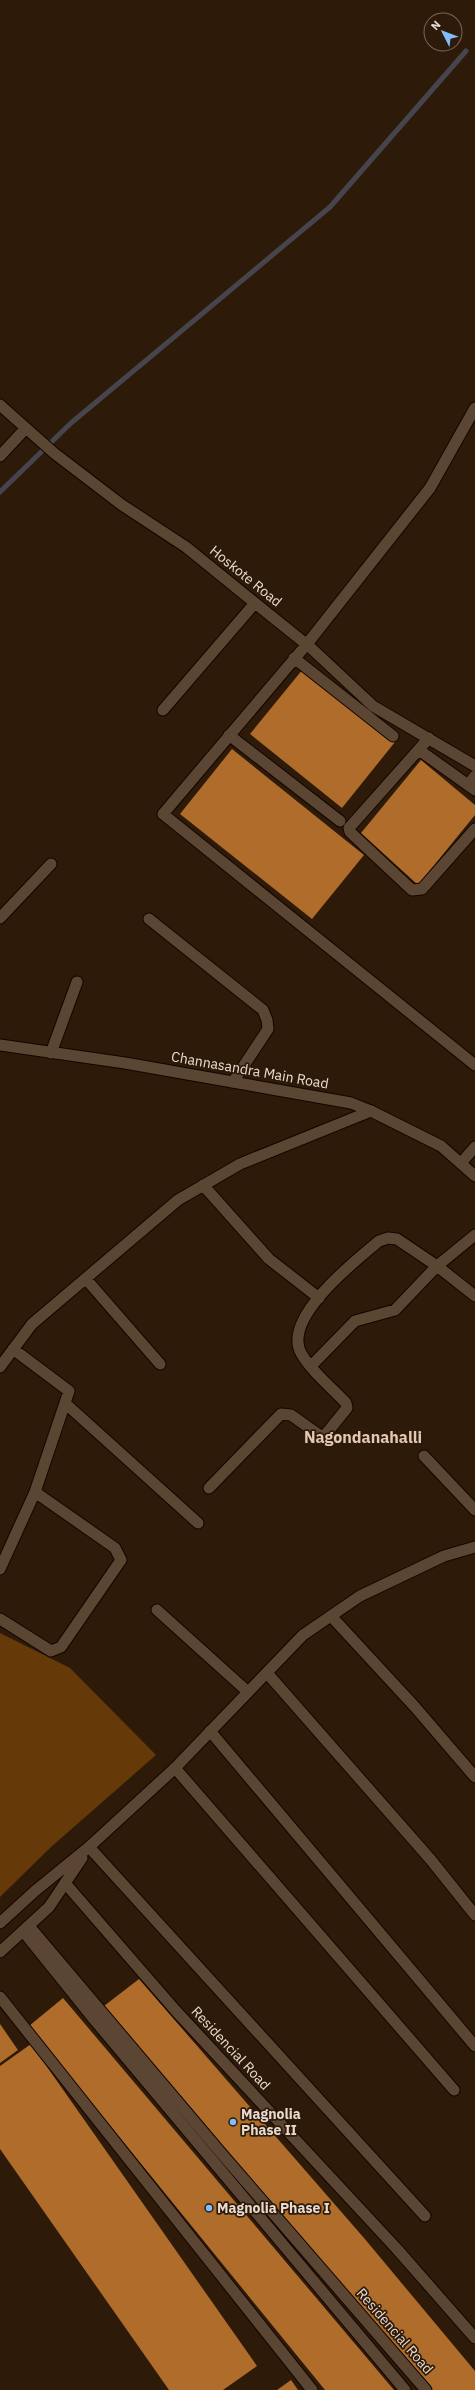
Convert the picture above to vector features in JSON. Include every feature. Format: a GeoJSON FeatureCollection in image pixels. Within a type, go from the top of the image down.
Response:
{"type":"FeatureCollection","features":[{"type":"Feature","properties":{"kind":"street","name":"Hoskote Road"},"geometry":{"type":"LineString","coordinates":[[0,405],[26,428],[122,505],[186,547],[307,644],[373,706],[475,766]]}},
{"type":"Feature","properties":{"kind":"street"},"geometry":{"type":"LineString","coordinates":[[475,408],[430,488],[307,644],[164,814],[475,1065]]}},
{"type":"Feature","properties":{"kind":"street"},"geometry":{"type":"LineString","coordinates":[[0,456],[26,428]]}},
{"type":"Feature","properties":{"kind":"street"},"geometry":{"type":"LineString","coordinates":[[164,710],[255,603]]}},
{"type":"Feature","properties":{"kind":"street"},"geometry":{"type":"LineString","coordinates":[[294,658],[393,736]]}},
{"type":"Feature","properties":{"kind":"street"},"geometry":{"type":"LineString","coordinates":[[229,735],[340,821]]}},
{"type":"Feature","properties":{"kind":"street"},"geometry":{"type":"LineString","coordinates":[[429,738],[350,828],[350,832],[412,890],[417,891],[422,889],[475,829]]}},
{"type":"Feature","properties":{"kind":"street"},"geometry":{"type":"LineString","coordinates":[[419,750],[471,787],[475,776]]}},
{"type":"Feature","properties":{"kind":"street"},"geometry":{"type":"LineString","coordinates":[[0,918],[51,864]]}},
{"type":"Feature","properties":{"kind":"street"},"geometry":{"type":"LineString","coordinates":[[149,920],[263,1010],[267,1020],[268,1029],[233,1082]]}},
{"type":"Feature","properties":{"kind":"street"},"geometry":{"type":"LineString","coordinates":[[51,1053],[77,982]]}},
{"type":"Feature","properties":{"kind":"street","name":"Channasandra Main Road"},"geometry":{"type":"LineString","coordinates":[[0,1045],[233,1082],[351,1103],[371,1111],[441,1146],[475,1176]]}},
{"type":"Feature","properties":{"kind":"street"},"geometry":{"type":"LineString","coordinates":[[0,1367],[32,1324],[178,1200],[240,1164],[371,1111]]}},
{"type":"Feature","properties":{"kind":"street"},"geometry":{"type":"LineString","coordinates":[[461,1164],[475,1148]]}},
{"type":"Feature","properties":{"kind":"street"},"geometry":{"type":"LineString","coordinates":[[203,1186],[269,1258],[319,1298]]}},
{"type":"Feature","properties":{"kind":"street"},"geometry":{"type":"LineString","coordinates":[[312,1365],[350,1325],[363,1318],[392,1312],[437,1266],[475,1235]]}},
{"type":"Feature","properties":{"kind":"street"},"geometry":{"type":"LineString","coordinates":[[209,1488],[281,1414],[291,1415],[322,1436],[326,1434],[347,1408],[346,1403],[301,1353],[298,1341],[300,1327],[326,1288],[378,1241],[388,1238],[397,1239],[437,1266],[475,1296]]}},
{"type":"Feature","properties":{"kind":"street"},"geometry":{"type":"LineString","coordinates":[[86,1279],[160,1364]]}},
{"type":"Feature","properties":{"kind":"street"},"geometry":{"type":"LineString","coordinates":[[0,1569],[35,1492],[66,1404],[69,1391],[13,1349]]}},
{"type":"Feature","properties":{"kind":"street"},"geometry":{"type":"LineString","coordinates":[[66,1404],[198,1523]]}},
{"type":"Feature","properties":{"kind":"street"},"geometry":{"type":"LineString","coordinates":[[424,1456],[475,1510]]}},
{"type":"Feature","properties":{"kind":"street"},"geometry":{"type":"LineString","coordinates":[[0,1619],[51,1651],[61,1647],[121,1560],[116,1548],[35,1492]]}},
{"type":"Feature","properties":{"kind":"street"},"geometry":{"type":"LineString","coordinates":[[0,1923],[35,1891],[89,1847],[175,1768],[303,1635],[360,1596],[437,1559],[475,1547]]}},
{"type":"Feature","properties":{"kind":"street"},"geometry":{"type":"LineString","coordinates":[[157,1610],[248,1692]]}},
{"type":"Feature","properties":{"kind":"street"},"geometry":{"type":"LineString","coordinates":[[331,1616],[415,1707],[475,1777]]}},
{"type":"Feature","properties":{"kind":"street"},"geometry":{"type":"LineString","coordinates":[[267,1673],[431,1860],[475,1914]]}},
{"type":"Feature","properties":{"kind":"street"},"geometry":{"type":"LineString","coordinates":[[210,1731],[475,2046]]}},
{"type":"Feature","properties":{"kind":"street"},"geometry":{"type":"LineString","coordinates":[[175,1768],[454,2090]]}},
{"type":"Feature","properties":{"kind":"street"},"geometry":{"type":"LineString","coordinates":[[0,1952],[49,1907],[89,1847]]}},
{"type":"Feature","properties":{"kind":"street"},"geometry":{"type":"LineString","coordinates":[[89,1847],[425,2216]]}},
{"type":"Feature","properties":{"kind":"street","name":"Residencial Road"},"geometry":{"type":"LineString","coordinates":[[65,1883],[176,2011],[396,2248],[475,2338]]}},
{"type":"Feature","properties":{"kind":"street"},"geometry":{"type":"LineString","coordinates":[[26,1928],[93,2018],[405,2390]]}},
{"type":"Feature","properties":{"kind":"street","name":"Residencial Road"},"geometry":{"type":"LineString","coordinates":[[26,1928],[426,2390]]}},
{"type":"Feature","properties":{"kind":"street"},"geometry":{"type":"LineString","coordinates":[[0,1997],[312,2390]]}},
{"type":"Feature","properties":{"kind":"shaded area"},"geometry":{"type":"Polygon","coordinates":[[[0,1633],[70,1668],[156,1755],[51,1847],[0,1897],[0,1633]]]}},
{"type":"Feature","properties":{"kind":"building"},"geometry":{"type":"Polygon","coordinates":[[[303,669],[395,742],[342,808],[250,734],[303,669]]]}},
{"type":"Feature","properties":{"kind":"building"},"geometry":{"type":"Polygon","coordinates":[[[232,749],[364,855],[312,919],[180,814],[232,749]]]}},
{"type":"Feature","properties":{"kind":"building"},"geometry":{"type":"Polygon","coordinates":[[[421,760],[475,805],[475,815],[418,885],[361,833],[421,760]]]}},
{"type":"Feature","properties":{"kind":"building","name":"Magnolia Phase II"},"geometry":{"type":"Polygon","coordinates":[[[139,1979],[364,2238],[475,2371],[475,2390],[430,2390],[104,2006],[139,1979]]]}},
{"type":"Feature","properties":{"kind":"building","name":"Magnolia Phase I"},"geometry":{"type":"Polygon","coordinates":[[[63,1998],[394,2390],[325,2390],[29,2026],[63,1998]]]}},
{"type":"Feature","properties":{"kind":"building"},"geometry":{"type":"Polygon","coordinates":[[[0,2024],[18,2050],[0,2063],[0,2024]]]}},
{"type":"Feature","properties":{"kind":"building"},"geometry":{"type":"Polygon","coordinates":[[[31,2044],[257,2366],[223,2390],[169,2390],[0,2149],[0,2066],[31,2044]]]}},
{"type":"Feature","properties":{"kind":"building"},"geometry":{"type":"Polygon","coordinates":[[[291,2380],[298,2390],[277,2390],[291,2380]]]}},
{"type":"Feature","properties":{"kind":"waterway"},"geometry":{"type":"LineString","coordinates":[[0,492],[71,423],[330,207],[466,51]]}},
{"type":"Feature","properties":{"kind":"place","name":"Magnolia Phase II"},"geometry":{"type":"Point","coordinates":[233,2122]}},
{"type":"Feature","properties":{"kind":"place","name":"Magnolia Phase I"},"geometry":{"type":"Point","coordinates":[209,2208]}},
{"type":"Feature","properties":{"kind":"district","name":"Nagondanahalli"},"geometry":{"type":"Point","coordinates":[363,1437]}}]}
